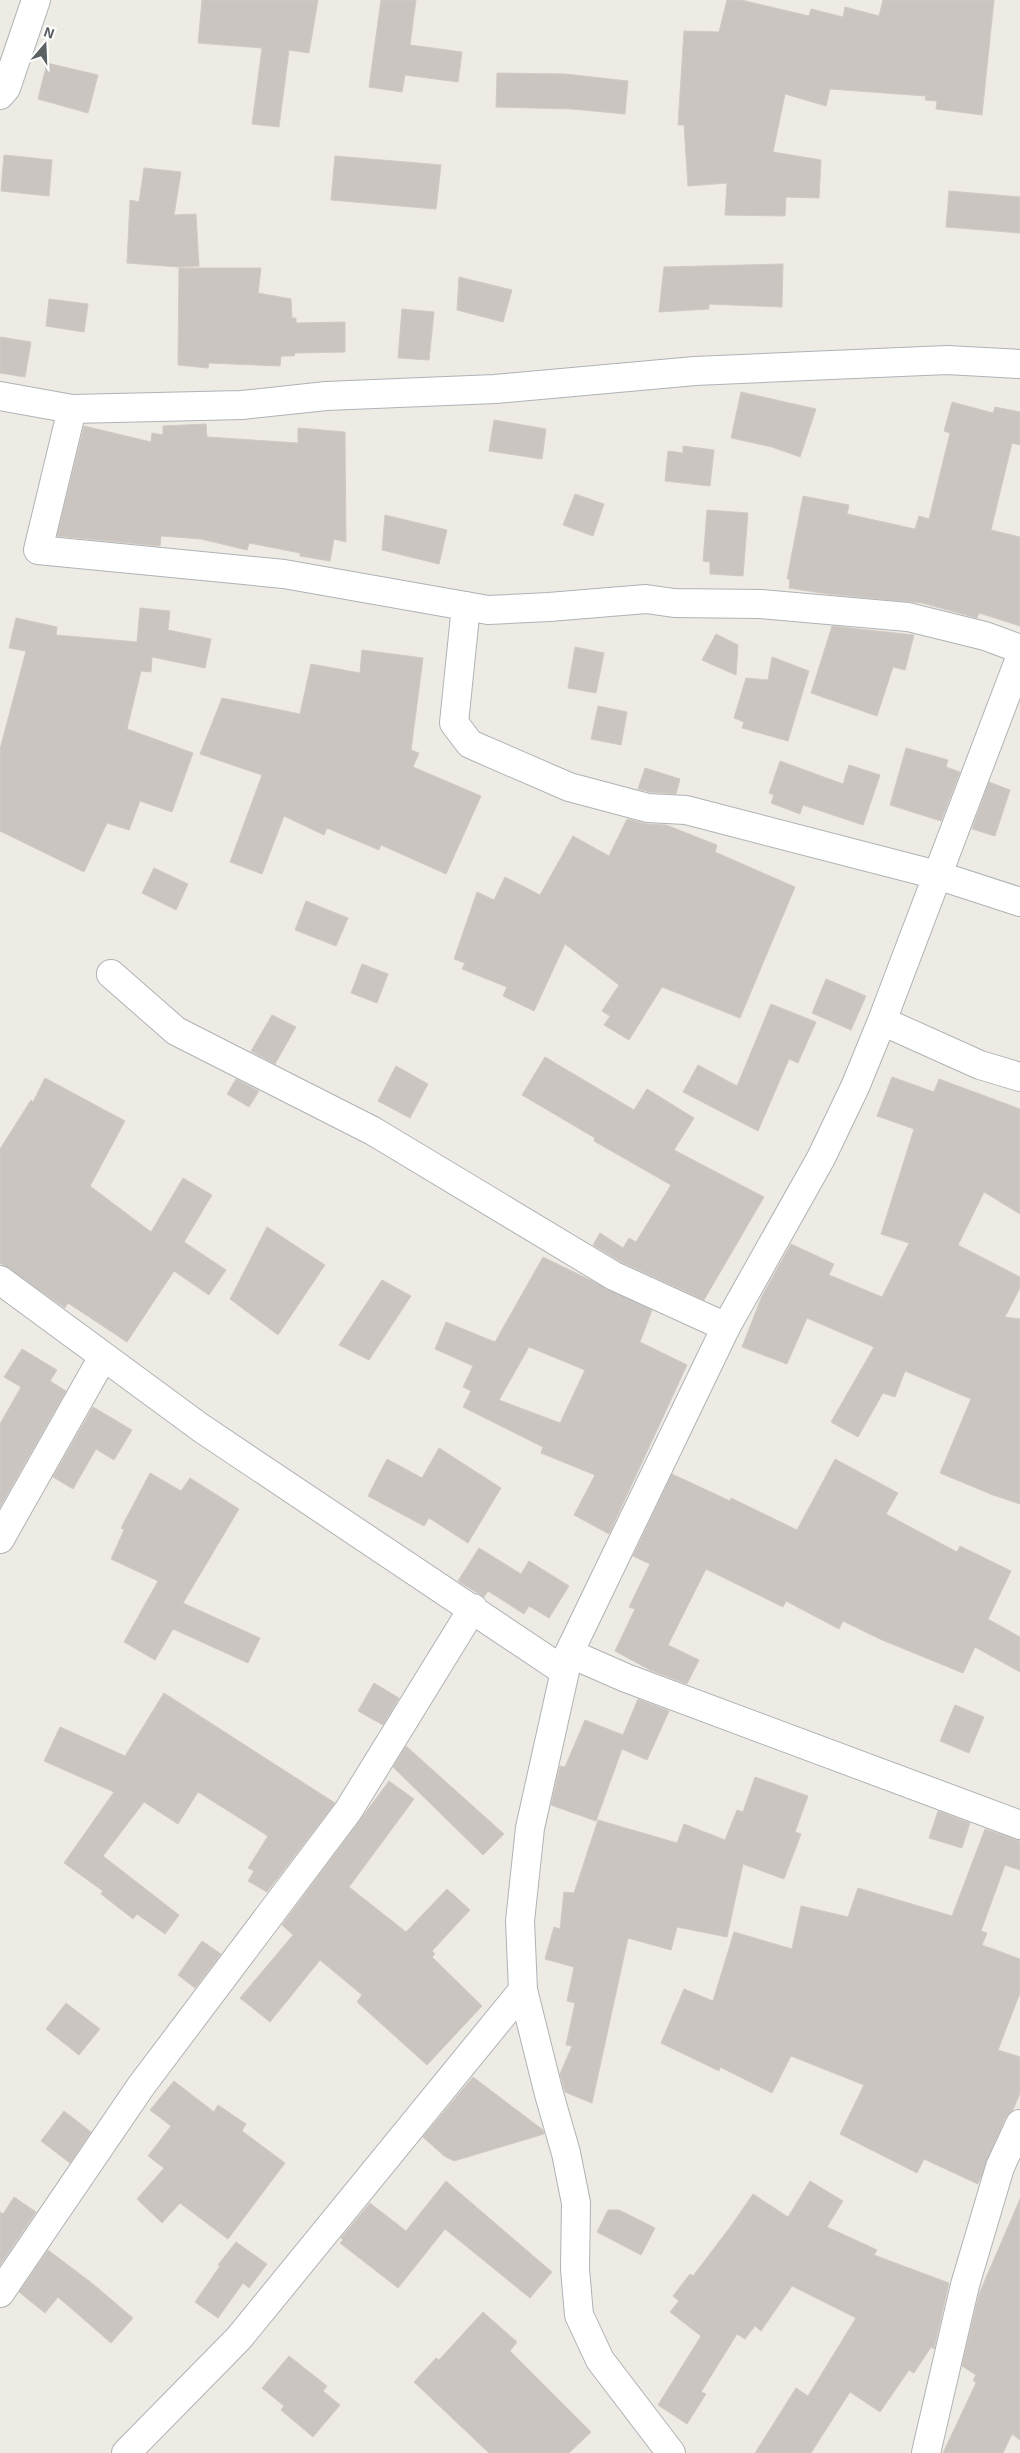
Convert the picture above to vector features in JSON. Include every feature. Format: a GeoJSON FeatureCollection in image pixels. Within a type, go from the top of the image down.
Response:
{"type":"FeatureCollection","features":[{"type":"Feature","properties":{"kind":"street"},"geometry":{"type":"LineString","coordinates":[[0,95],[6,88],[36,0]]}},
{"type":"Feature","properties":{"kind":"street"},"geometry":{"type":"LineString","coordinates":[[0,396],[72,409],[242,405],[326,396],[495,389],[695,371],[947,360],[1020,364]]}},
{"type":"Feature","properties":{"kind":"street"},"geometry":{"type":"LineString","coordinates":[[72,409],[38,550],[284,574],[488,610],[541,608],[646,599],[674,603],[760,604],[908,617],[985,636],[1020,649]]}},
{"type":"Feature","properties":{"kind":"street"},"geometry":{"type":"LineString","coordinates":[[466,606],[454,723],[470,744],[569,787],[648,808],[686,810],[936,874],[1020,902]]}},
{"type":"Feature","properties":{"kind":"street"},"geometry":{"type":"LineString","coordinates":[[672,2453],[600,2360],[579,2315],[575,2269],[576,2203],[566,2153],[523,1990],[520,1921],[523,1879],[530,1828],[545,1769],[567,1662],[726,1327],[821,1158],[882,1021],[936,874],[1020,658]]}},
{"type":"Feature","properties":{"kind":"street"},"geometry":{"type":"LineString","coordinates":[[111,974],[176,1031],[374,1131],[614,1276],[726,1327]]}},
{"type":"Feature","properties":{"kind":"street"},"geometry":{"type":"LineString","coordinates":[[882,1021],[980,1065],[1020,1077]]}},
{"type":"Feature","properties":{"kind":"street"},"geometry":{"type":"LineString","coordinates":[[0,1280],[201,1428],[473,1608],[567,1662],[626,1678],[1020,1824]]}},
{"type":"Feature","properties":{"kind":"street"},"geometry":{"type":"LineString","coordinates":[[0,1540],[103,1357]]}},
{"type":"Feature","properties":{"kind":"street"},"geometry":{"type":"LineString","coordinates":[[0,2292],[141,2086],[348,1811],[473,1608]]}},
{"type":"Feature","properties":{"kind":"street"},"geometry":{"type":"LineString","coordinates":[[126,2453],[239,2338],[523,1990]]}},
{"type":"Feature","properties":{"kind":"street"},"geometry":{"type":"LineString","coordinates":[[926,2453],[965,2285],[1000,2167],[1020,2124]]}},
{"type":"Feature","properties":{"kind":"building"},"geometry":{"type":"Polygon","coordinates":[[[202,0],[318,0],[309,53],[289,50],[279,127],[252,124],[262,48],[198,43],[202,0]]]}},
{"type":"Feature","properties":{"kind":"building"},"geometry":{"type":"Polygon","coordinates":[[[381,0],[416,0],[410,45],[462,52],[458,82],[405,75],[402,92],[369,87],[381,0]]]}},
{"type":"Feature","properties":{"kind":"building"},"geometry":{"type":"Polygon","coordinates":[[[727,0],[741,0],[809,16],[811,9],[843,17],[845,7],[879,16],[883,0],[994,0],[982,115],[936,109],[937,101],[925,100],[926,96],[830,89],[826,106],[785,94],[773,152],[821,160],[819,198],[786,197],[785,216],[725,215],[727,183],[688,186],[684,125],[678,125],[684,31],[719,32],[727,0]]]}},
{"type":"Feature","properties":{"kind":"building"},"geometry":{"type":"Polygon","coordinates":[[[47,63],[98,75],[88,113],[38,99],[47,63]]]}},
{"type":"Feature","properties":{"kind":"building"},"geometry":{"type":"Polygon","coordinates":[[[497,73],[565,74],[628,81],[625,114],[572,109],[496,107],[497,73]]]}},
{"type":"Feature","properties":{"kind":"building"},"geometry":{"type":"Polygon","coordinates":[[[4,155],[52,160],[49,196],[1,191],[4,155]]]}},
{"type":"Feature","properties":{"kind":"building"},"geometry":{"type":"Polygon","coordinates":[[[335,156],[441,165],[436,209],[331,200],[335,156]]]}},
{"type":"Feature","properties":{"kind":"building"},"geometry":{"type":"Polygon","coordinates":[[[144,168],[181,172],[174,215],[196,214],[199,266],[179,267],[127,263],[130,200],[139,202],[144,168]]]}},
{"type":"Feature","properties":{"kind":"building"},"geometry":{"type":"Polygon","coordinates":[[[949,191],[1020,197],[1020,233],[946,227],[949,191]]]}},
{"type":"Feature","properties":{"kind":"building"},"geometry":{"type":"Polygon","coordinates":[[[783,264],[782,307],[709,304],[709,309],[659,312],[664,267],[783,264]]]}},
{"type":"Feature","properties":{"kind":"building"},"geometry":{"type":"Polygon","coordinates":[[[179,268],[261,268],[258,293],[291,299],[292,318],[296,318],[296,323],[345,322],[345,352],[295,353],[294,356],[281,356],[280,366],[209,363],[208,368],[178,365],[179,268]]]}},
{"type":"Feature","properties":{"kind":"building"},"geometry":{"type":"Polygon","coordinates":[[[459,277],[512,290],[503,322],[457,310],[459,277]]]}},
{"type":"Feature","properties":{"kind":"building"},"geometry":{"type":"Polygon","coordinates":[[[49,299],[88,304],[84,332],[46,326],[49,299]]]}},
{"type":"Feature","properties":{"kind":"building"},"geometry":{"type":"Polygon","coordinates":[[[402,309],[434,312],[429,360],[398,358],[402,309]]]}},
{"type":"Feature","properties":{"kind":"building"},"geometry":{"type":"Polygon","coordinates":[[[0,337],[31,342],[25,377],[0,373],[0,337]]]}},
{"type":"Feature","properties":{"kind":"building"},"geometry":{"type":"Polygon","coordinates":[[[741,392],[816,409],[800,457],[772,447],[731,438],[741,392]]]}},
{"type":"Feature","properties":{"kind":"building"},"geometry":{"type":"Polygon","coordinates":[[[952,402],[993,413],[995,407],[1020,412],[1020,445],[1012,443],[991,530],[1020,537],[1020,626],[979,613],[977,618],[922,603],[828,594],[789,588],[790,579],[787,579],[803,496],[849,505],[847,514],[915,529],[919,516],[929,519],[950,433],[944,431],[952,402]]]}},
{"type":"Feature","properties":{"kind":"building"},"geometry":{"type":"Polygon","coordinates":[[[494,420],[546,429],[542,459],[489,451],[494,420]]]}},
{"type":"Feature","properties":{"kind":"building"},"geometry":{"type":"Polygon","coordinates":[[[206,424],[207,437],[298,443],[298,428],[345,432],[346,542],[334,539],[330,561],[300,556],[300,553],[249,543],[247,550],[201,539],[161,536],[160,546],[57,536],[84,426],[151,442],[152,433],[163,435],[163,426],[206,424]]]}},
{"type":"Feature","properties":{"kind":"building"},"geometry":{"type":"Polygon","coordinates":[[[683,446],[714,450],[710,486],[665,481],[668,451],[683,453],[683,446]]]}},
{"type":"Feature","properties":{"kind":"building"},"geometry":{"type":"Polygon","coordinates":[[[575,494],[604,504],[593,536],[563,525],[575,494]]]}},
{"type":"Feature","properties":{"kind":"building"},"geometry":{"type":"Polygon","coordinates":[[[707,510],[748,513],[743,576],[710,574],[710,562],[703,561],[707,510]]]}},
{"type":"Feature","properties":{"kind":"building"},"geometry":{"type":"Polygon","coordinates":[[[385,515],[447,530],[439,564],[382,550],[385,515]]]}},
{"type":"Feature","properties":{"kind":"building"},"geometry":{"type":"Polygon","coordinates":[[[140,608],[170,611],[168,630],[211,639],[205,668],[152,657],[151,672],[141,671],[127,729],[193,753],[172,812],[140,801],[129,830],[107,823],[84,872],[0,831],[0,749],[26,651],[9,648],[16,618],[57,627],[56,635],[137,642],[140,608]]]}},
{"type":"Feature","properties":{"kind":"building"},"geometry":{"type":"Polygon","coordinates":[[[832,626],[914,635],[905,670],[893,667],[877,716],[811,693],[832,626]]]}},
{"type":"Feature","properties":{"kind":"building"},"geometry":{"type":"Polygon","coordinates":[[[716,634],[738,645],[736,675],[702,660],[716,634]]]}},
{"type":"Feature","properties":{"kind":"building"},"geometry":{"type":"Polygon","coordinates":[[[575,647],[604,653],[596,693],[568,688],[575,647]]]}},
{"type":"Feature","properties":{"kind":"building"},"geometry":{"type":"Polygon","coordinates":[[[362,650],[423,658],[411,750],[419,753],[413,767],[481,796],[446,874],[381,845],[379,850],[327,828],[324,835],[284,816],[262,874],[230,862],[262,775],[200,754],[222,698],[300,714],[311,664],[360,673],[362,650]]]}},
{"type":"Feature","properties":{"kind":"building"},"geometry":{"type":"Polygon","coordinates":[[[772,657],[809,671],[788,741],[742,728],[744,722],[734,718],[746,678],[768,680],[772,657]]]}},
{"type":"Feature","properties":{"kind":"building"},"geometry":{"type":"Polygon","coordinates":[[[598,706],[627,712],[621,745],[591,739],[598,706]]]}},
{"type":"Feature","properties":{"kind":"building"},"geometry":{"type":"Polygon","coordinates":[[[906,748],[948,760],[946,767],[960,772],[941,821],[890,805],[906,748]]]}},
{"type":"Feature","properties":{"kind":"building"},"geometry":{"type":"Polygon","coordinates":[[[780,761],[843,784],[849,765],[880,775],[863,825],[803,805],[800,814],[771,803],[774,795],[769,793],[780,761]]]}},
{"type":"Feature","properties":{"kind":"building"},"geometry":{"type":"Polygon","coordinates":[[[645,768],[680,779],[676,794],[638,789],[645,768]]]}},
{"type":"Feature","properties":{"kind":"building"},"geometry":{"type":"Polygon","coordinates":[[[989,782],[1010,790],[995,836],[972,829],[989,782]]]}},
{"type":"Feature","properties":{"kind":"building"},"geometry":{"type":"Polygon","coordinates":[[[627,819],[647,824],[666,825],[717,845],[715,852],[795,887],[740,1018],[662,987],[629,1040],[604,1025],[610,1016],[602,1011],[619,985],[565,944],[534,1011],[503,996],[507,987],[462,969],[465,963],[454,959],[477,892],[494,900],[505,877],[540,895],[573,836],[609,856],[627,819]]]}},
{"type":"Feature","properties":{"kind":"building"},"geometry":{"type":"Polygon","coordinates":[[[154,868],[188,884],[176,910],[142,893],[154,868]]]}},
{"type":"Feature","properties":{"kind":"building"},"geometry":{"type":"Polygon","coordinates":[[[306,901],[348,918],[336,946],[295,930],[306,901]]]}},
{"type":"Feature","properties":{"kind":"building"},"geometry":{"type":"Polygon","coordinates":[[[362,964],[388,974],[377,1003],[351,993],[362,964]]]}},
{"type":"Feature","properties":{"kind":"building"},"geometry":{"type":"Polygon","coordinates":[[[826,979],[866,996],[851,1030],[812,1013],[826,979]]]}},
{"type":"Feature","properties":{"kind":"building"},"geometry":{"type":"Polygon","coordinates":[[[771,1004],[816,1022],[798,1063],[789,1059],[758,1131],[683,1092],[698,1065],[737,1086],[771,1004]]]}},
{"type":"Feature","properties":{"kind":"building"},"geometry":{"type":"Polygon","coordinates":[[[272,1015],[296,1027],[275,1064],[251,1051],[272,1015]]]}},
{"type":"Feature","properties":{"kind":"building"},"geometry":{"type":"Polygon","coordinates":[[[545,1057],[634,1110],[647,1089],[694,1118],[674,1150],[764,1197],[704,1300],[621,1262],[593,1245],[600,1233],[623,1248],[629,1238],[636,1242],[671,1185],[594,1141],[595,1138],[522,1095],[545,1057]]]}},
{"type":"Feature","properties":{"kind":"building"},"geometry":{"type":"Polygon","coordinates":[[[396,1066],[428,1084],[410,1118],[378,1101],[396,1066]]]}},
{"type":"Feature","properties":{"kind":"building"},"geometry":{"type":"Polygon","coordinates":[[[892,1077],[934,1092],[939,1079],[1020,1109],[1020,1214],[984,1192],[958,1245],[1020,1277],[1020,1288],[1005,1317],[1020,1319],[1020,1504],[940,1473],[971,1399],[905,1371],[895,1397],[883,1393],[858,1437],[831,1422],[874,1347],[807,1318],[787,1364],[742,1347],[762,1296],[791,1244],[834,1264],[829,1275],[882,1297],[909,1243],[881,1234],[914,1129],[877,1116],[892,1077]]]}},
{"type":"Feature","properties":{"kind":"building"},"geometry":{"type":"Polygon","coordinates":[[[45,1078],[125,1121],[90,1186],[151,1232],[183,1178],[212,1195],[184,1242],[226,1270],[209,1295],[174,1271],[127,1342],[68,1303],[65,1308],[0,1263],[0,1149],[31,1100],[33,1102],[45,1078]]]}},
{"type":"Feature","properties":{"kind":"building"},"geometry":{"type":"Polygon","coordinates":[[[236,1079],[259,1091],[249,1107],[227,1094],[236,1079]]]}},
{"type":"Feature","properties":{"kind":"building"},"geometry":{"type":"Polygon","coordinates":[[[267,1227],[325,1265],[278,1335],[230,1299],[267,1227]]]}},
{"type":"Feature","properties":{"kind":"building"},"geometry":{"type":"Polygon","coordinates":[[[543,1257],[652,1310],[640,1342],[687,1365],[609,1534],[574,1515],[595,1475],[541,1453],[543,1447],[463,1407],[471,1391],[463,1387],[473,1366],[435,1349],[446,1322],[495,1342],[543,1257]],[[529,1347],[499,1400],[560,1423],[585,1370],[529,1347]]]}},
{"type":"Feature","properties":{"kind":"building"},"geometry":{"type":"Polygon","coordinates":[[[382,1280],[411,1296],[369,1360],[339,1345],[382,1280]]]}},
{"type":"Feature","properties":{"kind":"building"},"geometry":{"type":"Polygon","coordinates":[[[22,1349],[57,1370],[50,1381],[66,1391],[0,1507],[0,1424],[21,1387],[4,1377],[22,1349]]]}},
{"type":"Feature","properties":{"kind":"building"},"geometry":{"type":"Polygon","coordinates":[[[93,1407],[132,1430],[114,1460],[96,1449],[73,1489],[53,1477],[93,1407]]]}},
{"type":"Feature","properties":{"kind":"building"},"geometry":{"type":"Polygon","coordinates":[[[439,1448],[501,1488],[468,1543],[429,1518],[424,1526],[368,1496],[387,1459],[422,1478],[439,1448]]]}},
{"type":"Feature","properties":{"kind":"building"},"geometry":{"type":"Polygon","coordinates":[[[835,1459],[898,1493],[886,1514],[957,1552],[960,1546],[1011,1571],[988,1619],[1020,1637],[1020,1672],[975,1647],[963,1673],[882,1640],[843,1621],[839,1629],[786,1601],[783,1607],[706,1569],[668,1645],[699,1660],[687,1684],[650,1670],[615,1651],[635,1609],[629,1607],[650,1564],[633,1556],[672,1474],[730,1501],[731,1498],[797,1530],[835,1459]]]}},
{"type":"Feature","properties":{"kind":"building"},"geometry":{"type":"Polygon","coordinates":[[[150,1473],[181,1491],[190,1478],[239,1509],[183,1603],[260,1638],[248,1663],[173,1629],[155,1660],[124,1642],[158,1581],[111,1559],[124,1530],[121,1528],[150,1473]]]}},
{"type":"Feature","properties":{"kind":"building"},"geometry":{"type":"Polygon","coordinates":[[[479,1548],[521,1574],[529,1561],[569,1586],[549,1618],[529,1606],[524,1614],[488,1591],[484,1597],[458,1581],[479,1548]]]}},
{"type":"Feature","properties":{"kind":"building"},"geometry":{"type":"Polygon","coordinates":[[[374,1683],[399,1698],[383,1725],[358,1711],[374,1683]]]}},
{"type":"Feature","properties":{"kind":"building"},"geometry":{"type":"Polygon","coordinates":[[[164,1693],[335,1803],[267,1892],[248,1881],[254,1871],[248,1868],[268,1836],[198,1792],[178,1824],[144,1802],[103,1856],[179,1915],[165,1934],[137,1914],[133,1919],[101,1894],[103,1891],[64,1863],[114,1792],[44,1761],[60,1727],[125,1756],[164,1693]]]}},
{"type":"Feature","properties":{"kind":"building"},"geometry":{"type":"Polygon","coordinates":[[[638,1699],[669,1711],[647,1760],[622,1749],[596,1821],[551,1805],[560,1766],[565,1767],[585,1720],[623,1735],[638,1699]]]}},
{"type":"Feature","properties":{"kind":"building"},"geometry":{"type":"Polygon","coordinates":[[[955,1705],[984,1717],[969,1753],[940,1741],[955,1705]]]}},
{"type":"Feature","properties":{"kind":"building"},"geometry":{"type":"Polygon","coordinates":[[[406,1746],[504,1834],[483,1855],[393,1767],[406,1746]]]}},
{"type":"Feature","properties":{"kind":"building"},"geometry":{"type":"Polygon","coordinates":[[[755,1777],[808,1796],[795,1832],[801,1834],[784,1879],[743,1864],[727,1937],[677,1927],[671,1950],[628,1938],[592,2103],[565,2092],[560,2074],[572,2046],[566,2045],[575,2003],[567,2001],[574,1967],[545,1959],[554,1927],[560,1929],[564,1892],[574,1893],[598,1820],[677,1843],[684,1824],[725,1840],[737,1810],[743,1812],[755,1777]]]}},
{"type":"Feature","properties":{"kind":"building"},"geometry":{"type":"Polygon","coordinates":[[[389,1781],[414,1799],[349,1887],[406,1932],[447,1889],[470,1910],[432,1951],[435,1954],[432,1957],[482,2006],[427,2065],[357,2002],[362,1995],[320,1960],[270,2022],[240,1998],[293,1935],[282,1925],[389,1781]]]}},
{"type":"Feature","properties":{"kind":"building"},"geometry":{"type":"Polygon","coordinates":[[[938,1811],[970,1823],[962,1848],[929,1838],[938,1811]]]}},
{"type":"Feature","properties":{"kind":"building"},"geometry":{"type":"Polygon","coordinates":[[[985,1829],[1020,1841],[1020,1870],[1005,1865],[981,1931],[987,1933],[982,1945],[1020,1959],[1020,1993],[998,2050],[1020,2057],[1020,2093],[1013,2110],[1006,2117],[978,2184],[924,2159],[917,2173],[840,2134],[864,2085],[791,2056],[772,2093],[720,2067],[719,2071],[661,2043],[684,1989],[713,2001],[734,1932],[792,1949],[801,1906],[848,1917],[858,1888],[952,1916],[985,1829]]]}},
{"type":"Feature","properties":{"kind":"building"},"geometry":{"type":"Polygon","coordinates":[[[202,1941],[221,1954],[195,1988],[178,1975],[202,1941]]]}},
{"type":"Feature","properties":{"kind":"building"},"geometry":{"type":"Polygon","coordinates":[[[66,2003],[100,2029],[79,2055],[46,2029],[66,2003]]]}},
{"type":"Feature","properties":{"kind":"building"},"geometry":{"type":"Polygon","coordinates":[[[473,2077],[543,2130],[544,2134],[454,2161],[444,2156],[423,2137],[473,2077]]]}},
{"type":"Feature","properties":{"kind":"building"},"geometry":{"type":"Polygon","coordinates":[[[174,2081],[214,2112],[218,2105],[246,2124],[242,2131],[285,2163],[228,2239],[180,2203],[162,2223],[137,2199],[164,2168],[148,2156],[171,2126],[150,2110],[174,2081]]]}},
{"type":"Feature","properties":{"kind":"building"},"geometry":{"type":"Polygon","coordinates":[[[64,2111],[91,2132],[70,2163],[41,2141],[64,2111]]]}},
{"type":"Feature","properties":{"kind":"building"},"geometry":{"type":"Polygon","coordinates":[[[446,2181],[552,2272],[530,2298],[445,2229],[398,2288],[340,2243],[343,2240],[341,2238],[370,2203],[406,2231],[446,2181]]]}},
{"type":"Feature","properties":{"kind":"building"},"geometry":{"type":"Polygon","coordinates":[[[810,2181],[843,2201],[827,2227],[877,2250],[874,2255],[949,2283],[934,2349],[931,2347],[914,2373],[909,2370],[880,2412],[850,2392],[811,2453],[755,2453],[796,2388],[808,2396],[856,2318],[792,2286],[761,2331],[755,2326],[745,2339],[737,2334],[701,2392],[706,2394],[687,2424],[658,2405],[701,2336],[670,2312],[679,2301],[673,2296],[690,2274],[693,2276],[753,2194],[788,2217],[810,2181]]]}},
{"type":"Feature","properties":{"kind":"building"},"geometry":{"type":"Polygon","coordinates":[[[14,2197],[36,2212],[0,2265],[0,2212],[3,2214],[14,2197]]]}},
{"type":"Feature","properties":{"kind":"building"},"geometry":{"type":"Polygon","coordinates":[[[1020,2199],[1020,2440],[1012,2434],[1003,2453],[943,2453],[976,2383],[973,2380],[976,2375],[962,2366],[979,2294],[1020,2199]]]}},
{"type":"Feature","properties":{"kind":"building"},"geometry":{"type":"Polygon","coordinates":[[[608,2210],[619,2210],[655,2228],[641,2255],[597,2232],[608,2210]]]}},
{"type":"Feature","properties":{"kind":"building"},"geometry":{"type":"Polygon","coordinates":[[[236,2242],[267,2264],[249,2288],[243,2283],[218,2318],[195,2302],[220,2266],[218,2265],[236,2242]]]}},
{"type":"Feature","properties":{"kind":"building"},"geometry":{"type":"Polygon","coordinates":[[[48,2250],[93,2284],[133,2318],[111,2343],[58,2297],[45,2313],[19,2292],[48,2250]]]}},
{"type":"Feature","properties":{"kind":"building"},"geometry":{"type":"Polygon","coordinates":[[[483,2312],[517,2342],[510,2351],[591,2432],[569,2453],[489,2453],[414,2382],[436,2358],[439,2360],[483,2312]]]}},
{"type":"Feature","properties":{"kind":"building"},"geometry":{"type":"Polygon","coordinates":[[[289,2356],[327,2386],[323,2391],[340,2405],[313,2437],[281,2410],[284,2406],[262,2388],[289,2356]]]}}]}
